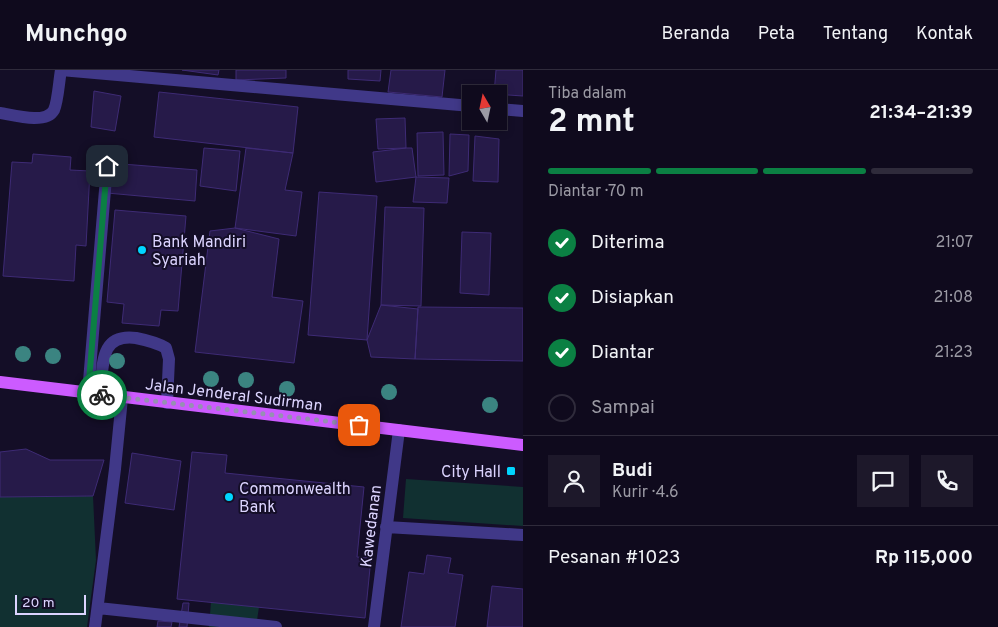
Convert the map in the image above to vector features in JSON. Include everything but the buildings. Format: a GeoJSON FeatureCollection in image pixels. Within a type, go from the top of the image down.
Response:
{"type":"FeatureCollection","features":[{"type":"Feature","properties":{"kind":"main road","name":"Jalan Jenderal Sudirman"},"geometry":{"type":"LineString","coordinates":[[0,382],[523,445]]}},
{"type":"Feature","properties":{"kind":"street"},"geometry":{"type":"LineString","coordinates":[[0,113],[37,118],[47,117],[54,109],[61,70],[462,105]]}},
{"type":"Feature","properties":{"kind":"street"},"geometry":{"type":"LineString","coordinates":[[508,110],[523,111]]}},
{"type":"Feature","properties":{"kind":"street"},"geometry":{"type":"LineString","coordinates":[[94,394],[107,166]]}},
{"type":"Feature","properties":{"kind":"street"},"geometry":{"type":"LineString","coordinates":[[94,394],[104,356],[112,342],[120,338],[130,338],[159,344],[166,348],[169,359],[167,403]]}},
{"type":"Feature","properties":{"kind":"street"},"geometry":{"type":"LineString","coordinates":[[95,627],[122,398]]}},
{"type":"Feature","properties":{"kind":"street","name":"Kawedanan"},"geometry":{"type":"LineString","coordinates":[[374,627],[399,430]]}},
{"type":"Feature","properties":{"kind":"street"},"geometry":{"type":"LineString","coordinates":[[386,527],[523,535]]}},
{"type":"Feature","properties":{"kind":"street"},"geometry":{"type":"LineString","coordinates":[[98,608],[276,627]]}},
{"type":"Feature","properties":{"kind":"green space"},"geometry":{"type":"Polygon","coordinates":[[[406,479],[523,487],[523,526],[403,518],[406,479]]]}},
{"type":"Feature","properties":{"kind":"green space"},"geometry":{"type":"Polygon","coordinates":[[[93,496],[96,560],[87,627],[0,627],[0,497],[93,496]]]}},
{"type":"Feature","properties":{"kind":"green space"},"geometry":{"type":"Polygon","coordinates":[[[211,602],[259,607],[256,627],[209,627],[211,602]]]}},
{"type":"Feature","properties":{"kind":"way so far"},"geometry":{"type":"LineString","coordinates":[[102,395],[359,425]]}},
{"type":"Feature","properties":{"kind":"place","name":"Bank Mandiri Syariah"},"geometry":{"type":"Point","coordinates":[142,250]}},
{"type":"Feature","properties":{"kind":"place","name":"City Hall"},"geometry":{"type":"Point","coordinates":[511,471]}},
{"type":"Feature","properties":{"kind":"place","name":"Commonwealth Bank"},"geometry":{"type":"Point","coordinates":[229,497]}},
{"type":"Feature","properties":{"kind":"route"},"geometry":{"type":"LineString","coordinates":[[102,395],[88,393],[107,166]]}}]}
